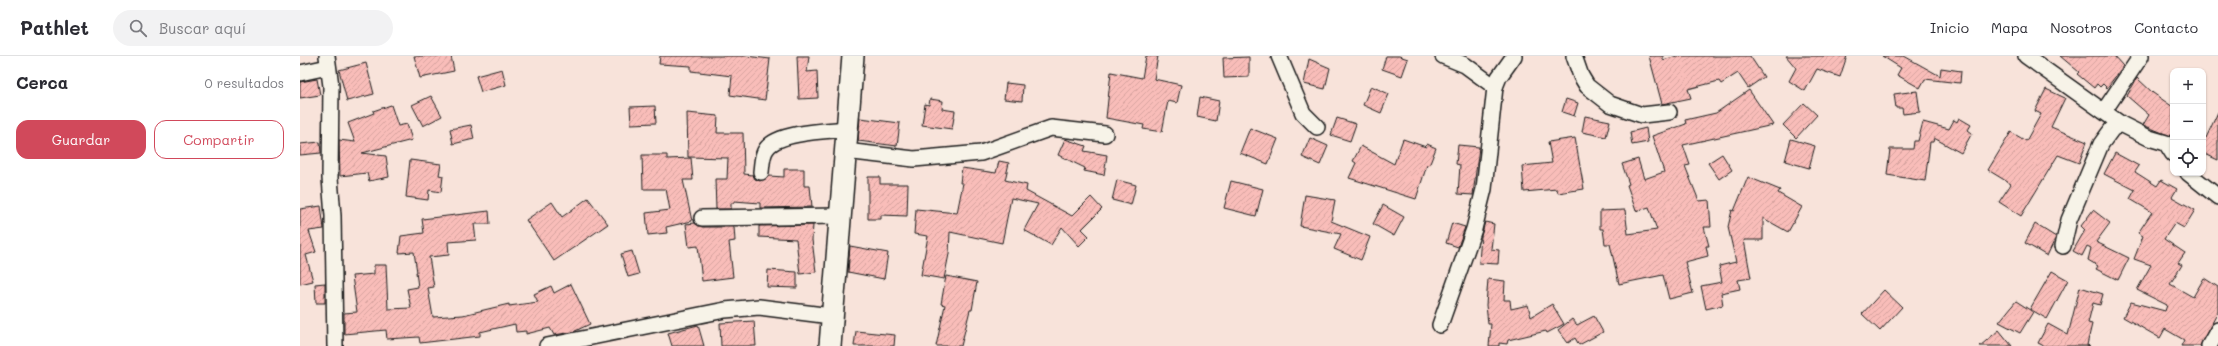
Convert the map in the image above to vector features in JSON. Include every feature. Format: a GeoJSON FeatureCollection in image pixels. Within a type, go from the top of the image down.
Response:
{"type":"FeatureCollection","features":[{"type":"Feature","properties":{"kind":"main road"},"geometry":{"type":"LineString","coordinates":[[830,346],[831,316],[853,56]]}},
{"type":"Feature","properties":{"kind":"street"},"geometry":{"type":"LineString","coordinates":[[1279,56],[1303,113],[1317,127]]}},
{"type":"Feature","properties":{"kind":"street"},"geometry":{"type":"LineString","coordinates":[[1443,56],[1465,65],[1495,87]]}},
{"type":"Feature","properties":{"kind":"street"},"geometry":{"type":"LineString","coordinates":[[1440,325],[1474,229],[1484,189],[1495,87],[1499,77],[1514,56]]}},
{"type":"Feature","properties":{"kind":"street"},"geometry":{"type":"LineString","coordinates":[[1574,56],[1581,76],[1587,86],[1610,104],[1642,115],[1669,112]]}},
{"type":"Feature","properties":{"kind":"street"},"geometry":{"type":"LineString","coordinates":[[2026,56],[2121,124],[2149,138],[2166,143],[2170,149]]}},
{"type":"Feature","properties":{"kind":"street"},"geometry":{"type":"LineString","coordinates":[[2104,112],[2141,56]]}},
{"type":"Feature","properties":{"kind":"street"},"geometry":{"type":"LineString","coordinates":[[300,73],[328,61],[331,86],[330,178],[333,216],[335,346]]}},
{"type":"Feature","properties":{"kind":"street"},"geometry":{"type":"LineString","coordinates":[[2063,246],[2069,220],[2101,144],[2109,132],[2121,124]]}},
{"type":"Feature","properties":{"kind":"street"},"geometry":{"type":"LineString","coordinates":[[845,151],[914,158],[981,153],[1051,128],[1105,134]]}},
{"type":"Feature","properties":{"kind":"street"},"geometry":{"type":"LineString","coordinates":[[761,172],[764,153],[771,144],[788,137],[847,129]]}},
{"type":"Feature","properties":{"kind":"street"},"geometry":{"type":"LineString","coordinates":[[2192,176],[2218,197]]}},
{"type":"Feature","properties":{"kind":"street"},"geometry":{"type":"LineString","coordinates":[[702,218],[839,216]]}},
{"type":"Feature","properties":{"kind":"street"},"geometry":{"type":"LineString","coordinates":[[548,346],[725,310],[759,307],[831,316]]}},
{"type":"Feature","properties":{"kind":"street"},"geometry":{"type":"LineString","coordinates":[[2209,346],[2218,330]]}},
{"type":"Feature","properties":{"kind":"building"},"geometry":{"type":"Polygon","coordinates":[[[414,56],[451,56],[454,71],[420,78],[414,56]]]}},
{"type":"Feature","properties":{"kind":"building"},"geometry":{"type":"Polygon","coordinates":[[[660,56],[746,56],[770,59],[765,100],[730,95],[732,76],[691,71],[691,66],[659,64],[660,56]]]}},
{"type":"Feature","properties":{"kind":"building"},"geometry":{"type":"Polygon","coordinates":[[[797,56],[809,56],[807,72],[817,71],[818,98],[799,99],[797,56]]]}},
{"type":"Feature","properties":{"kind":"building"},"geometry":{"type":"Polygon","coordinates":[[[1146,56],[1158,56],[1154,79],[1181,85],[1177,103],[1168,101],[1162,132],[1143,129],[1144,125],[1106,118],[1111,72],[1142,78],[1146,56]]]}},
{"type":"Feature","properties":{"kind":"building"},"geometry":{"type":"Polygon","coordinates":[[[1386,56],[1399,56],[1408,59],[1402,76],[1382,69],[1386,56]]]}},
{"type":"Feature","properties":{"kind":"building"},"geometry":{"type":"Polygon","coordinates":[[[1649,56],[1663,56],[1663,60],[1677,56],[1750,56],[1764,77],[1748,88],[1738,73],[1721,84],[1719,81],[1688,89],[1691,98],[1662,104],[1649,56]]]}},
{"type":"Feature","properties":{"kind":"building"},"geometry":{"type":"Polygon","coordinates":[[[1786,56],[1847,56],[1840,77],[1817,69],[1805,91],[1789,81],[1796,68],[1786,56]]]}},
{"type":"Feature","properties":{"kind":"building"},"geometry":{"type":"Polygon","coordinates":[[[1882,56],[1904,56],[1940,76],[1941,68],[1961,71],[1960,83],[1925,79],[1920,88],[1897,75],[1901,68],[1882,56]]]}},
{"type":"Feature","properties":{"kind":"building"},"geometry":{"type":"Polygon","coordinates":[[[2060,56],[2114,56],[2123,66],[2107,88],[2103,84],[2100,87],[2097,84],[2094,88],[2077,74],[2079,72],[2060,56]]]}},
{"type":"Feature","properties":{"kind":"building"},"geometry":{"type":"Polygon","coordinates":[[[1249,57],[1249,77],[1224,78],[1223,58],[1249,57]]]}},
{"type":"Feature","properties":{"kind":"building"},"geometry":{"type":"Polygon","coordinates":[[[1309,59],[1330,68],[1325,89],[1304,84],[1309,59]]]}},
{"type":"Feature","properties":{"kind":"building"},"geometry":{"type":"Polygon","coordinates":[[[366,63],[374,94],[347,101],[339,70],[366,63]]]}},
{"type":"Feature","properties":{"kind":"building"},"geometry":{"type":"Polygon","coordinates":[[[502,69],[506,85],[481,92],[476,76],[502,69]]]}},
{"type":"Feature","properties":{"kind":"building"},"geometry":{"type":"Polygon","coordinates":[[[2137,78],[2153,93],[2170,105],[2170,136],[2143,125],[2149,115],[2127,96],[2137,78]]]}},
{"type":"Feature","properties":{"kind":"building"},"geometry":{"type":"Polygon","coordinates":[[[317,79],[320,95],[300,98],[300,82],[317,79]]]}},
{"type":"Feature","properties":{"kind":"building"},"geometry":{"type":"Polygon","coordinates":[[[1006,83],[1023,85],[1022,101],[1004,99],[1006,83]]]}},
{"type":"Feature","properties":{"kind":"building"},"geometry":{"type":"Polygon","coordinates":[[[1371,86],[1389,94],[1381,113],[1363,105],[1371,86]]]}},
{"type":"Feature","properties":{"kind":"building"},"geometry":{"type":"Polygon","coordinates":[[[2046,89],[2065,98],[2051,127],[2087,142],[2079,163],[2058,155],[2021,216],[1999,202],[2011,184],[1988,170],[2011,132],[2026,141],[2041,114],[2035,111],[2046,89]]]}},
{"type":"Feature","properties":{"kind":"building"},"geometry":{"type":"Polygon","coordinates":[[[1749,90],[1773,125],[1683,145],[1690,165],[1685,166],[1699,201],[1709,200],[1711,227],[1704,227],[1709,246],[1706,246],[1708,256],[1685,262],[1693,293],[1669,299],[1663,275],[1619,284],[1610,244],[1605,244],[1603,229],[1600,229],[1600,211],[1625,210],[1628,234],[1657,230],[1649,207],[1636,211],[1627,185],[1629,184],[1622,164],[1638,159],[1644,179],[1664,172],[1652,136],[1686,124],[1685,120],[1716,113],[1749,90]]]}},
{"type":"Feature","properties":{"kind":"building"},"geometry":{"type":"Polygon","coordinates":[[[1917,91],[1920,112],[1903,114],[1902,108],[1896,108],[1894,94],[1917,91]]]}},
{"type":"Feature","properties":{"kind":"building"},"geometry":{"type":"Polygon","coordinates":[[[431,96],[442,116],[423,126],[412,105],[431,96]]]}},
{"type":"Feature","properties":{"kind":"building"},"geometry":{"type":"Polygon","coordinates":[[[1200,97],[1219,101],[1216,121],[1197,117],[1200,97]]]}},
{"type":"Feature","properties":{"kind":"building"},"geometry":{"type":"Polygon","coordinates":[[[930,99],[943,101],[942,109],[955,111],[952,129],[922,125],[925,104],[929,105],[930,99]]]}},
{"type":"Feature","properties":{"kind":"building"},"geometry":{"type":"Polygon","coordinates":[[[1566,99],[1578,103],[1574,116],[1562,112],[1566,99]]]}},
{"type":"Feature","properties":{"kind":"building"},"geometry":{"type":"Polygon","coordinates":[[[1804,103],[1817,115],[1796,138],[1783,125],[1804,103]]]}},
{"type":"Feature","properties":{"kind":"building"},"geometry":{"type":"Polygon","coordinates":[[[391,105],[398,126],[407,124],[412,140],[362,153],[386,156],[389,177],[369,181],[367,173],[340,176],[339,140],[355,142],[348,123],[374,113],[373,111],[391,105]]]}},
{"type":"Feature","properties":{"kind":"building"},"geometry":{"type":"Polygon","coordinates":[[[655,106],[656,123],[631,124],[630,107],[655,106]]]}},
{"type":"Feature","properties":{"kind":"building"},"geometry":{"type":"Polygon","coordinates":[[[2218,112],[2218,160],[2206,154],[2206,138],[2218,112]]]}},
{"type":"Feature","properties":{"kind":"building"},"geometry":{"type":"Polygon","coordinates":[[[687,113],[718,116],[717,133],[743,133],[744,174],[753,175],[755,179],[760,181],[769,176],[784,177],[784,169],[804,169],[804,186],[810,186],[812,207],[760,208],[760,203],[734,201],[734,203],[731,203],[731,209],[716,209],[715,179],[727,179],[728,158],[688,157],[687,113]]]}},
{"type":"Feature","properties":{"kind":"building"},"geometry":{"type":"Polygon","coordinates":[[[1585,116],[1610,121],[1606,137],[1582,132],[1585,116]]]}},
{"type":"Feature","properties":{"kind":"building"},"geometry":{"type":"Polygon","coordinates":[[[860,118],[900,123],[897,146],[858,141],[860,118]]]}},
{"type":"Feature","properties":{"kind":"building"},"geometry":{"type":"Polygon","coordinates":[[[1337,118],[1356,124],[1350,141],[1331,135],[1337,118]]]}},
{"type":"Feature","properties":{"kind":"building"},"geometry":{"type":"Polygon","coordinates":[[[1959,118],[1971,125],[1968,130],[1972,133],[1961,153],[1934,138],[1933,142],[1930,142],[1925,181],[1887,175],[1890,149],[1913,149],[1914,141],[1918,141],[1923,122],[1949,129],[1954,120],[1957,122],[1959,118]]]}},
{"type":"Feature","properties":{"kind":"building"},"geometry":{"type":"Polygon","coordinates":[[[471,125],[474,139],[453,144],[450,129],[471,125]]]}},
{"type":"Feature","properties":{"kind":"building"},"geometry":{"type":"Polygon","coordinates":[[[1250,128],[1278,139],[1268,164],[1240,153],[1250,128]]]}},
{"type":"Feature","properties":{"kind":"building"},"geometry":{"type":"Polygon","coordinates":[[[1646,128],[1648,142],[1632,145],[1630,132],[1646,128]]]}},
{"type":"Feature","properties":{"kind":"building"},"geometry":{"type":"Polygon","coordinates":[[[1310,138],[1328,146],[1320,165],[1302,157],[1310,138]]]}},
{"type":"Feature","properties":{"kind":"building"},"geometry":{"type":"Polygon","coordinates":[[[1575,138],[1584,189],[1558,193],[1557,189],[1524,192],[1522,166],[1552,163],[1548,142],[1575,138]]]}},
{"type":"Feature","properties":{"kind":"building"},"geometry":{"type":"Polygon","coordinates":[[[1065,139],[1086,146],[1084,151],[1107,155],[1104,175],[1084,171],[1085,168],[1058,155],[1065,139]]]}},
{"type":"Feature","properties":{"kind":"building"},"geometry":{"type":"Polygon","coordinates":[[[1403,139],[1426,147],[1427,144],[1436,148],[1429,166],[1427,165],[1416,199],[1349,178],[1356,163],[1353,161],[1361,146],[1394,164],[1403,139]]]}},
{"type":"Feature","properties":{"kind":"building"},"geometry":{"type":"Polygon","coordinates":[[[1791,139],[1815,146],[1809,168],[1785,161],[1791,139]]]}},
{"type":"Feature","properties":{"kind":"building"},"geometry":{"type":"Polygon","coordinates":[[[320,142],[321,153],[300,155],[300,144],[320,142]]]}},
{"type":"Feature","properties":{"kind":"building"},"geometry":{"type":"Polygon","coordinates":[[[1458,145],[1479,147],[1473,195],[1458,194],[1460,165],[1456,164],[1458,145]]]}},
{"type":"Feature","properties":{"kind":"building"},"geometry":{"type":"Polygon","coordinates":[[[2115,153],[2139,166],[2135,172],[2157,186],[2161,180],[2177,189],[2172,197],[2195,210],[2184,228],[2175,223],[2164,239],[2185,253],[2178,263],[2182,265],[2170,284],[2193,297],[2204,278],[2218,287],[2218,312],[2200,346],[2181,346],[2184,340],[2165,329],[2160,338],[2123,317],[2131,302],[2165,311],[2167,305],[2137,290],[2151,265],[2134,259],[2143,236],[2138,233],[2152,212],[2130,199],[2135,190],[2104,174],[2115,153]]]}},
{"type":"Feature","properties":{"kind":"building"},"geometry":{"type":"Polygon","coordinates":[[[1722,154],[1732,170],[1719,179],[1708,163],[1722,154]]]}},
{"type":"Feature","properties":{"kind":"building"},"geometry":{"type":"Polygon","coordinates":[[[642,155],[667,155],[667,159],[691,158],[693,180],[683,180],[692,221],[666,227],[667,233],[648,235],[646,213],[670,210],[666,189],[643,189],[642,155]]]}},
{"type":"Feature","properties":{"kind":"building"},"geometry":{"type":"Polygon","coordinates":[[[410,160],[441,164],[439,175],[443,176],[441,192],[429,190],[428,200],[406,197],[410,160]]]}},
{"type":"Feature","properties":{"kind":"building"},"geometry":{"type":"Polygon","coordinates":[[[999,161],[1009,163],[1005,180],[1027,185],[1026,191],[1072,216],[1091,197],[1102,209],[1082,229],[1089,236],[1079,246],[1062,227],[1051,245],[1024,230],[1038,204],[1011,198],[1002,243],[950,232],[949,254],[944,279],[921,275],[928,236],[914,234],[916,209],[957,213],[963,183],[960,183],[962,168],[996,173],[999,161]]]}},
{"type":"Feature","properties":{"kind":"building"},"geometry":{"type":"Polygon","coordinates":[[[868,177],[880,177],[880,184],[908,184],[907,216],[881,215],[881,219],[868,219],[868,177]]]}},
{"type":"Feature","properties":{"kind":"building"},"geometry":{"type":"Polygon","coordinates":[[[1748,177],[1780,190],[1778,193],[1802,207],[1788,232],[1763,218],[1763,240],[1744,240],[1751,278],[1738,280],[1740,289],[1721,293],[1723,305],[1706,309],[1701,286],[1722,282],[1719,266],[1736,262],[1728,227],[1732,210],[1734,211],[1748,177]]]}},
{"type":"Feature","properties":{"kind":"building"},"geometry":{"type":"Polygon","coordinates":[[[1117,180],[1136,185],[1131,205],[1112,200],[1117,180]]]}},
{"type":"Feature","properties":{"kind":"building"},"geometry":{"type":"Polygon","coordinates":[[[1231,181],[1263,189],[1256,216],[1224,208],[1231,181]]]}},
{"type":"Feature","properties":{"kind":"building"},"geometry":{"type":"Polygon","coordinates":[[[1305,195],[1335,200],[1331,221],[1370,237],[1361,260],[1334,249],[1341,234],[1300,226],[1305,195]]]}},
{"type":"Feature","properties":{"kind":"building"},"geometry":{"type":"Polygon","coordinates":[[[588,198],[608,224],[554,261],[526,220],[552,202],[562,217],[588,198]]]}},
{"type":"Feature","properties":{"kind":"building"},"geometry":{"type":"Polygon","coordinates":[[[1383,205],[1404,217],[1394,236],[1373,224],[1383,205]]]}},
{"type":"Feature","properties":{"kind":"building"},"geometry":{"type":"Polygon","coordinates":[[[321,206],[324,229],[309,231],[316,252],[306,255],[313,281],[300,284],[300,209],[321,206]]]}},
{"type":"Feature","properties":{"kind":"building"},"geometry":{"type":"Polygon","coordinates":[[[2093,210],[2110,223],[2096,242],[2129,258],[2118,280],[2096,269],[2098,266],[2088,260],[2091,248],[2087,246],[2082,256],[2073,251],[2085,230],[2081,226],[2093,210]]]}},
{"type":"Feature","properties":{"kind":"building"},"geometry":{"type":"Polygon","coordinates":[[[489,211],[490,224],[474,224],[476,240],[448,242],[449,255],[429,257],[434,287],[428,288],[433,317],[463,315],[509,304],[509,306],[538,302],[534,294],[551,286],[554,293],[571,284],[590,324],[573,332],[554,335],[550,328],[526,334],[526,331],[516,332],[515,324],[480,332],[480,336],[420,343],[419,337],[387,339],[386,330],[344,334],[344,313],[357,312],[352,276],[374,274],[374,265],[386,265],[388,309],[411,308],[407,289],[418,287],[417,272],[414,252],[399,253],[401,236],[424,233],[422,219],[489,211]]]}},
{"type":"Feature","properties":{"kind":"building"},"geometry":{"type":"Polygon","coordinates":[[[1485,222],[1494,224],[1491,249],[1499,250],[1498,264],[1479,263],[1481,236],[1485,222]]]}},
{"type":"Feature","properties":{"kind":"building"},"geometry":{"type":"Polygon","coordinates":[[[695,223],[702,227],[734,227],[735,241],[729,242],[733,277],[702,281],[698,246],[689,247],[686,224],[695,223]]]}},
{"type":"Feature","properties":{"kind":"building"},"geometry":{"type":"Polygon","coordinates":[[[1452,223],[1465,227],[1458,247],[1446,243],[1452,223]]]}},
{"type":"Feature","properties":{"kind":"building"},"geometry":{"type":"Polygon","coordinates":[[[2035,224],[2056,237],[2047,256],[2025,243],[2035,224]]]}},
{"type":"Feature","properties":{"kind":"building"},"geometry":{"type":"Polygon","coordinates":[[[813,225],[812,240],[816,272],[800,274],[796,239],[759,237],[759,226],[813,225]]]}},
{"type":"Feature","properties":{"kind":"building"},"geometry":{"type":"Polygon","coordinates":[[[850,246],[888,253],[884,279],[848,272],[850,246]]]}},
{"type":"Feature","properties":{"kind":"building"},"geometry":{"type":"Polygon","coordinates":[[[632,251],[639,274],[628,277],[621,254],[632,251]]]}},
{"type":"Feature","properties":{"kind":"building"},"geometry":{"type":"Polygon","coordinates":[[[768,270],[797,272],[797,288],[767,287],[768,270]]]}},
{"type":"Feature","properties":{"kind":"building"},"geometry":{"type":"Polygon","coordinates":[[[2052,271],[2068,280],[2047,319],[2030,309],[2052,271]]]}},
{"type":"Feature","properties":{"kind":"building"},"geometry":{"type":"Polygon","coordinates":[[[946,276],[977,282],[972,310],[970,310],[961,346],[936,346],[945,305],[941,304],[946,276]]]}},
{"type":"Feature","properties":{"kind":"building"},"geometry":{"type":"Polygon","coordinates":[[[1488,279],[1505,281],[1504,300],[1510,300],[1511,309],[1528,305],[1531,317],[1552,304],[1564,324],[1547,333],[1546,331],[1508,340],[1507,344],[1499,343],[1499,346],[1489,346],[1491,324],[1488,324],[1486,305],[1488,279]]]}},
{"type":"Feature","properties":{"kind":"building"},"geometry":{"type":"Polygon","coordinates":[[[325,283],[325,303],[316,303],[315,284],[325,283]]]}},
{"type":"Feature","properties":{"kind":"building"},"geometry":{"type":"Polygon","coordinates":[[[2080,287],[2103,294],[2100,305],[2093,303],[2088,323],[2092,324],[2087,345],[2090,346],[2044,346],[2038,343],[2048,324],[2068,335],[2080,287]]]}},
{"type":"Feature","properties":{"kind":"building"},"geometry":{"type":"Polygon","coordinates":[[[1884,290],[1902,307],[1880,331],[1862,314],[1884,290]]]}},
{"type":"Feature","properties":{"kind":"building"},"geometry":{"type":"Polygon","coordinates":[[[2016,301],[2033,312],[2020,333],[1999,322],[2016,301]]]}},
{"type":"Feature","properties":{"kind":"building"},"geometry":{"type":"Polygon","coordinates":[[[1594,316],[1603,332],[1579,345],[1575,338],[1568,343],[1558,330],[1572,319],[1577,325],[1594,316]]]}},
{"type":"Feature","properties":{"kind":"building"},"geometry":{"type":"Polygon","coordinates":[[[754,321],[756,346],[721,346],[720,323],[754,321]]]}},
{"type":"Feature","properties":{"kind":"building"},"geometry":{"type":"Polygon","coordinates":[[[698,325],[704,346],[672,346],[668,333],[698,325]]]}},
{"type":"Feature","properties":{"kind":"building"},"geometry":{"type":"Polygon","coordinates":[[[1999,330],[2012,346],[1980,346],[1999,330]]]}},
{"type":"Feature","properties":{"kind":"building"},"geometry":{"type":"Polygon","coordinates":[[[856,331],[895,335],[894,346],[854,346],[856,331]]]}}]}
